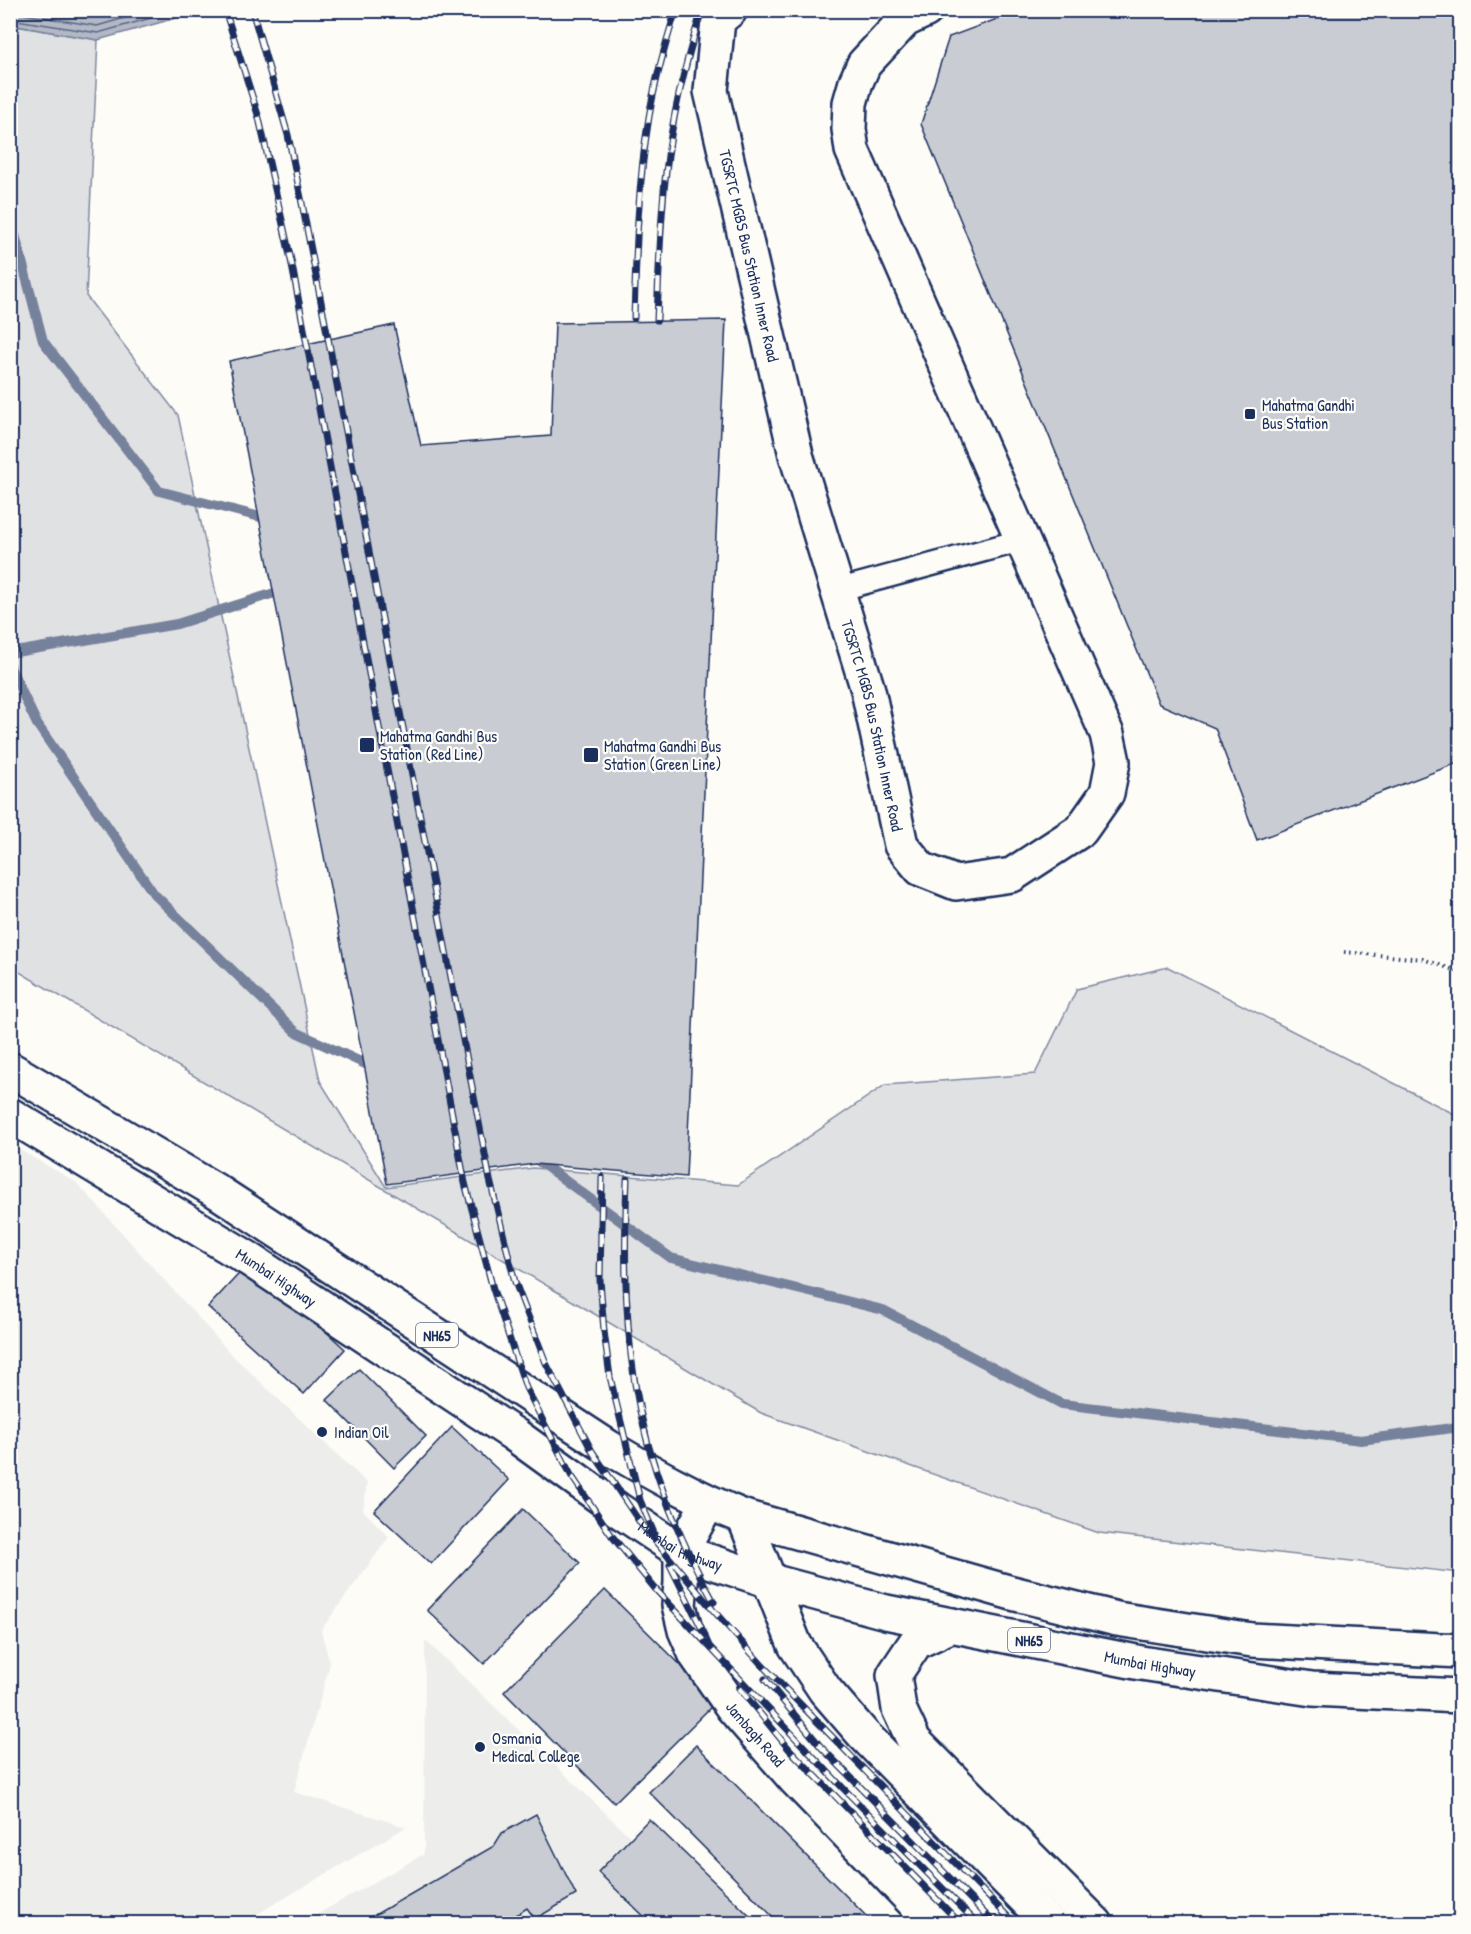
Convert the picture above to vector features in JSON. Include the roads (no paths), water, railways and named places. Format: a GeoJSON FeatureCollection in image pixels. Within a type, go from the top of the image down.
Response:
{"type":"FeatureCollection","features":[{"type":"Feature","properties":{"kind":"main road","name":"TGSRTC MGBS Bus Station Inner Road"},"geometry":{"type":"LineString","coordinates":[[730,10],[718,20],[711,91],[796,455],[868,690],[901,845],[921,869],[956,883],[1012,875],[1081,830],[1107,793],[1113,762],[1107,734],[852,150],[849,129],[850,102],[864,64],[905,20],[926,10]]}},
{"type":"Feature","properties":{"kind":"main road","name":"NH65"},"geometry":{"type":"LineString","coordinates":[[10,1070],[218,1192],[608,1447],[708,1503],[744,1517],[1002,1590],[1116,1619],[1252,1640],[1461,1650]]}},
{"type":"Feature","properties":{"kind":"main road","name":"Mumbai Highway"},"geometry":{"type":"LineString","coordinates":[[10,1115],[259,1265],[515,1435],[681,1552],[767,1580],[886,1612],[1141,1663],[1312,1689],[1461,1696]]}},
{"type":"Feature","properties":{"kind":"main road","name":"Jambagh Road"},"geometry":{"type":"LineString","coordinates":[[708,1503],[681,1552],[679,1605],[685,1630],[696,1655],[727,1699],[794,1778],[935,1923]]}},
{"type":"Feature","properties":{"kind":"main road"},"geometry":{"type":"LineString","coordinates":[[744,1517],[767,1580],[795,1645],[825,1690],[863,1734],[1050,1923]]}},
{"type":"Feature","properties":{"kind":"main road"},"geometry":{"type":"LineString","coordinates":[[952,1625],[916,1642],[894,1675],[899,1709],[914,1741],[1096,1923]]}},
{"type":"Feature","properties":{"kind":"lane"},"geometry":{"type":"LineString","coordinates":[[838,590],[1023,540]]}},
{"type":"Feature","properties":{"kind":"water"},"geometry":{"type":"Polygon","coordinates":[[[10,11],[201,11],[98,40],[11,25],[10,11]]]}},
{"type":"Feature","properties":{"kind":"waterway"},"geometry":{"type":"LineString","coordinates":[[10,216],[43,341],[159,491],[264,518],[267,523]]}},
{"type":"Feature","properties":{"kind":"waterway"},"geometry":{"type":"LineString","coordinates":[[10,653],[177,624],[287,589]]}},
{"type":"Feature","properties":{"kind":"waterway"},"geometry":{"type":"LineString","coordinates":[[10,667],[37,724],[154,894],[296,1032],[376,1069]]}},
{"type":"Feature","properties":{"kind":"waterway"},"geometry":{"type":"LineString","coordinates":[[533,1157],[671,1258],[883,1310],[1062,1404],[1361,1440],[1460,1427]]}},
{"type":"Feature","properties":{"kind":"railway"},"geometry":{"type":"LineString","coordinates":[[225,10],[259,118],[291,260],[465,1183],[493,1289],[526,1388],[571,1475],[612,1536],[657,1591],[843,1788],[978,1924]]}},
{"type":"Feature","properties":{"kind":"railway"},"geometry":{"type":"LineString","coordinates":[[252,10],[288,135],[302,203],[490,1180],[515,1282],[546,1363],[592,1451],[641,1524],[763,1666],[1015,1924]]}},
{"type":"Feature","properties":{"kind":"railway"},"geometry":{"type":"LineString","coordinates":[[634,318],[638,217],[645,142],[657,77],[676,10]]}},
{"type":"Feature","properties":{"kind":"railway"},"geometry":{"type":"LineString","coordinates":[[657,320],[661,227],[669,151],[680,90],[702,10]]}},
{"type":"Feature","properties":{"kind":"railway"},"geometry":{"type":"LineString","coordinates":[[602,1177],[600,1280],[610,1377],[640,1500],[654,1533]]}},
{"type":"Feature","properties":{"kind":"railway"},"geometry":{"type":"LineString","coordinates":[[627,1179],[626,1295],[631,1353],[640,1411],[653,1460],[670,1509],[690,1557],[714,1602]]}},
{"type":"Feature","properties":{"kind":"railway"},"geometry":{"type":"LineString","coordinates":[[670,1565],[705,1635]]}},
{"type":"Feature","properties":{"kind":"railway"},"geometry":{"type":"LineString","coordinates":[[765,1679],[821,1747],[995,1924]]}},
{"type":"Feature","properties":{"kind":"railway"},"geometry":{"type":"LineString","coordinates":[[739,1688],[789,1749],[961,1924]]}},
{"type":"Feature","properties":{"kind":"place","name":"Mahatma Gandhi Bus Station"},"geometry":{"type":"Point","coordinates":[1250,414]}},
{"type":"Feature","properties":{"kind":"place","name":"Mahatma Gandhi Bus Station (Red Line)"},"geometry":{"type":"Point","coordinates":[367,745]}},
{"type":"Feature","properties":{"kind":"place","name":"Mahatma Gandhi Bus Station (Green Line)"},"geometry":{"type":"Point","coordinates":[591,755]}},
{"type":"Feature","properties":{"kind":"place","name":"Indian Oil"},"geometry":{"type":"Point","coordinates":[322,1432]}},
{"type":"Feature","properties":{"kind":"place","name":"Osmania Medical College"},"geometry":{"type":"Point","coordinates":[480,1747]}}]}
